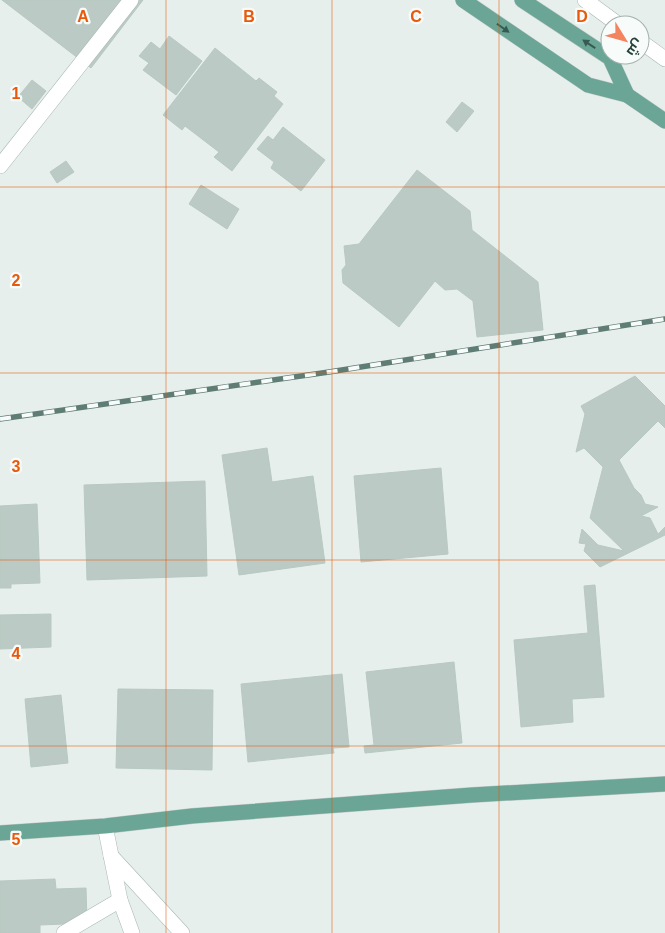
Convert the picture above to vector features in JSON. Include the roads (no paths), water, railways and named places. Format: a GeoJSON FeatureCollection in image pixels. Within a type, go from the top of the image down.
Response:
{"type":"FeatureCollection","features":[{"type":"Feature","properties":{"kind":"main road"},"geometry":{"type":"LineString","coordinates":[[463,0],[588,85],[627,95],[665,121]]}},
{"type":"Feature","properties":{"kind":"main road"},"geometry":{"type":"LineString","coordinates":[[522,0],[610,58],[627,95]]}},
{"type":"Feature","properties":{"kind":"main road"},"geometry":{"type":"LineString","coordinates":[[0,833],[105,826],[192,816],[665,784]]}},
{"type":"Feature","properties":{"kind":"street"},"geometry":{"type":"LineString","coordinates":[[0,166],[131,0]]}},
{"type":"Feature","properties":{"kind":"street"},"geometry":{"type":"LineString","coordinates":[[585,0],[605,15]]}},
{"type":"Feature","properties":{"kind":"street"},"geometry":{"type":"LineString","coordinates":[[650,49],[665,60]]}},
{"type":"Feature","properties":{"kind":"street"},"geometry":{"type":"LineString","coordinates":[[105,826],[120,900],[132,933]]}},
{"type":"Feature","properties":{"kind":"street"},"geometry":{"type":"LineString","coordinates":[[111,856],[182,933]]}},
{"type":"Feature","properties":{"kind":"street"},"geometry":{"type":"LineString","coordinates":[[64,933],[120,900]]}},
{"type":"Feature","properties":{"kind":"railway"},"geometry":{"type":"LineString","coordinates":[[0,419],[329,372],[665,319]]}}]}
